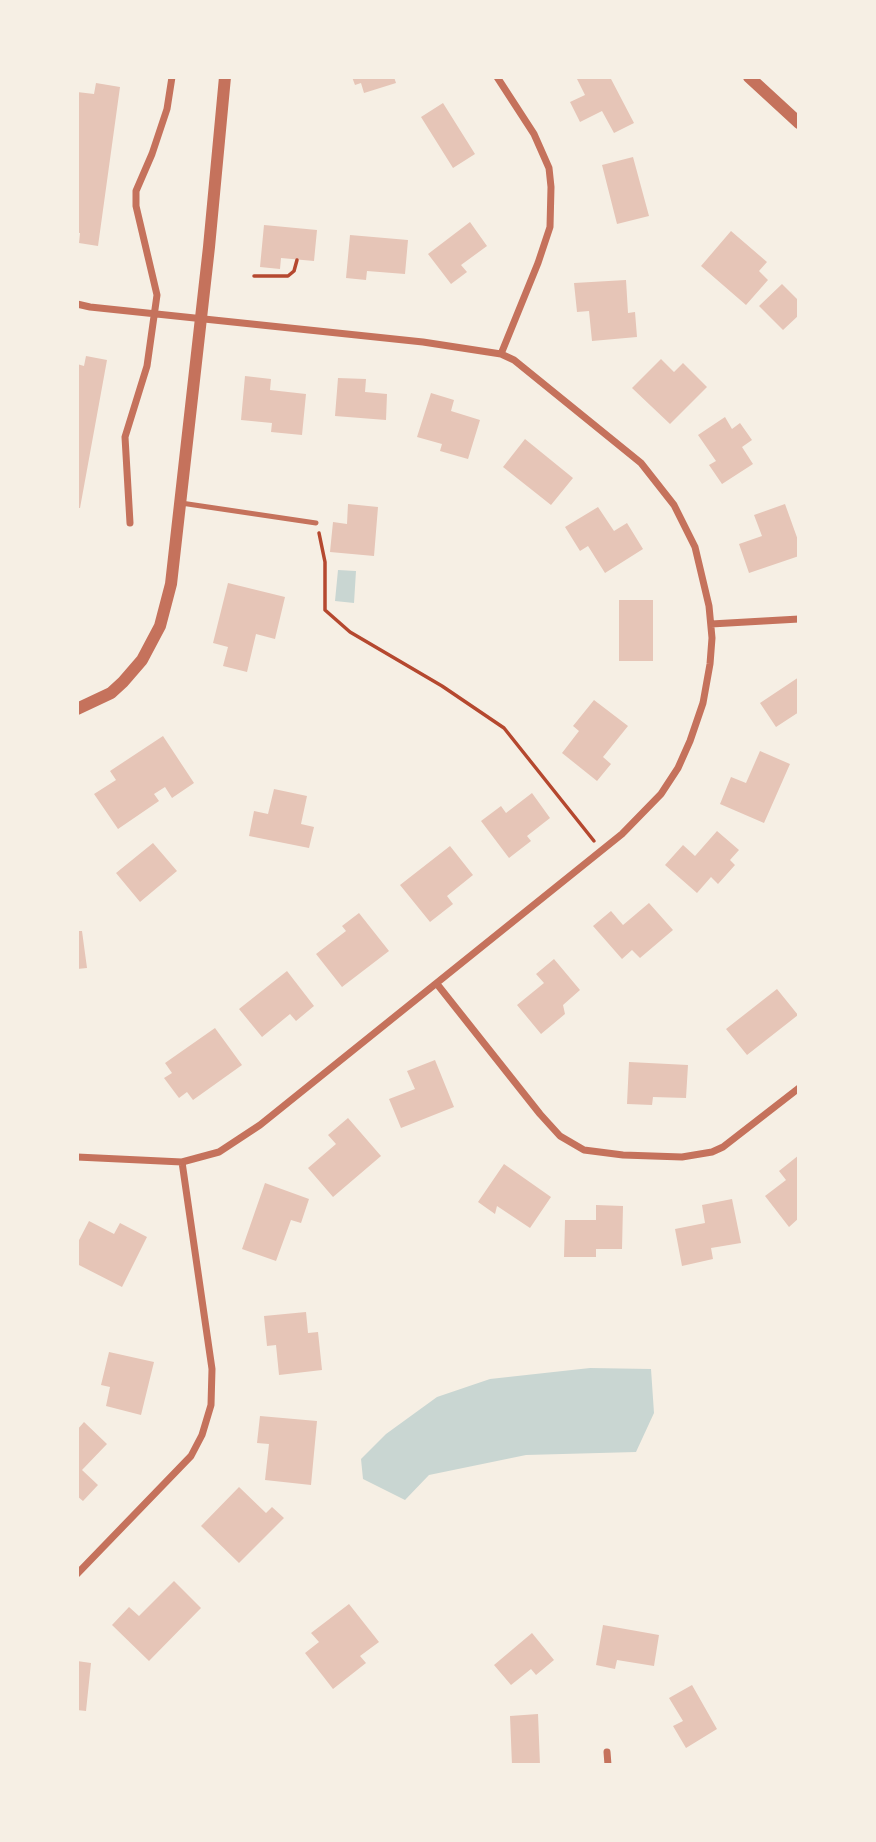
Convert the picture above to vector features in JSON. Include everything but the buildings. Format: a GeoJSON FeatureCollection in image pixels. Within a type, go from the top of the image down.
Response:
{"type":"FeatureCollection","features":[{"type":"Feature","properties":{"kind":"street"},"geometry":{"type":"LineString","coordinates":[[130,523],[125,438],[147,366],[156,314],[155,278],[136,206],[135,191],[152,154],[167,108],[172,77]]}},
{"type":"Feature","properties":{"kind":"street"},"geometry":{"type":"LineString","coordinates":[[77,709],[111,693],[142,660],[160,626],[171,584],[225,77]]}},
{"type":"Feature","properties":{"kind":"street"},"geometry":{"type":"LineString","coordinates":[[497,77],[534,134],[549,168],[551,187],[550,226],[501,354]]}},
{"type":"Feature","properties":{"kind":"street"},"geometry":{"type":"LineString","coordinates":[[749,77],[799,123]]}},
{"type":"Feature","properties":{"kind":"street"},"geometry":{"type":"LineString","coordinates":[[77,304],[423,342],[501,354],[514,360],[641,463],[674,505],[695,547],[709,606],[710,624],[710,664],[703,703],[678,768],[642,816],[602,850],[235,1143],[206,1158],[182,1162],[77,1157]]}},
{"type":"Feature","properties":{"kind":"street"},"geometry":{"type":"LineString","coordinates":[[710,624],[799,619]]}},
{"type":"Feature","properties":{"kind":"street"},"geometry":{"type":"LineString","coordinates":[[437,984],[559,1136],[584,1150],[624,1155],[682,1157],[712,1152],[723,1147],[799,1088]]}},
{"type":"Feature","properties":{"kind":"street"},"geometry":{"type":"LineString","coordinates":[[77,1574],[191,1456],[202,1435],[211,1405],[212,1369],[182,1162]]}},
{"type":"Feature","properties":{"kind":"street"},"geometry":{"type":"LineString","coordinates":[[607,1752],[608,1765]]}},
{"type":"Feature","properties":{"kind":"lane"},"geometry":{"type":"LineString","coordinates":[[181,503],[317,523]]}},
{"type":"Feature","properties":{"kind":"path"},"geometry":{"type":"LineString","coordinates":[[254,276],[288,276],[294,271],[297,260]]}},
{"type":"Feature","properties":{"kind":"path"},"geometry":{"type":"LineString","coordinates":[[317,523],[325,562],[325,610],[350,632],[442,686],[504,728],[602,850]]}},
{"type":"Feature","properties":{"kind":"shaded area"},"geometry":{"type":"Polygon","coordinates":[[[338,570],[356,571],[354,603],[335,601],[338,570]]]}},
{"type":"Feature","properties":{"kind":"shaded area"},"geometry":{"type":"Polygon","coordinates":[[[590,1368],[651,1369],[654,1413],[636,1452],[526,1455],[429,1475],[405,1500],[363,1479],[361,1459],[386,1434],[437,1397],[490,1379],[590,1368]]]}}]}
